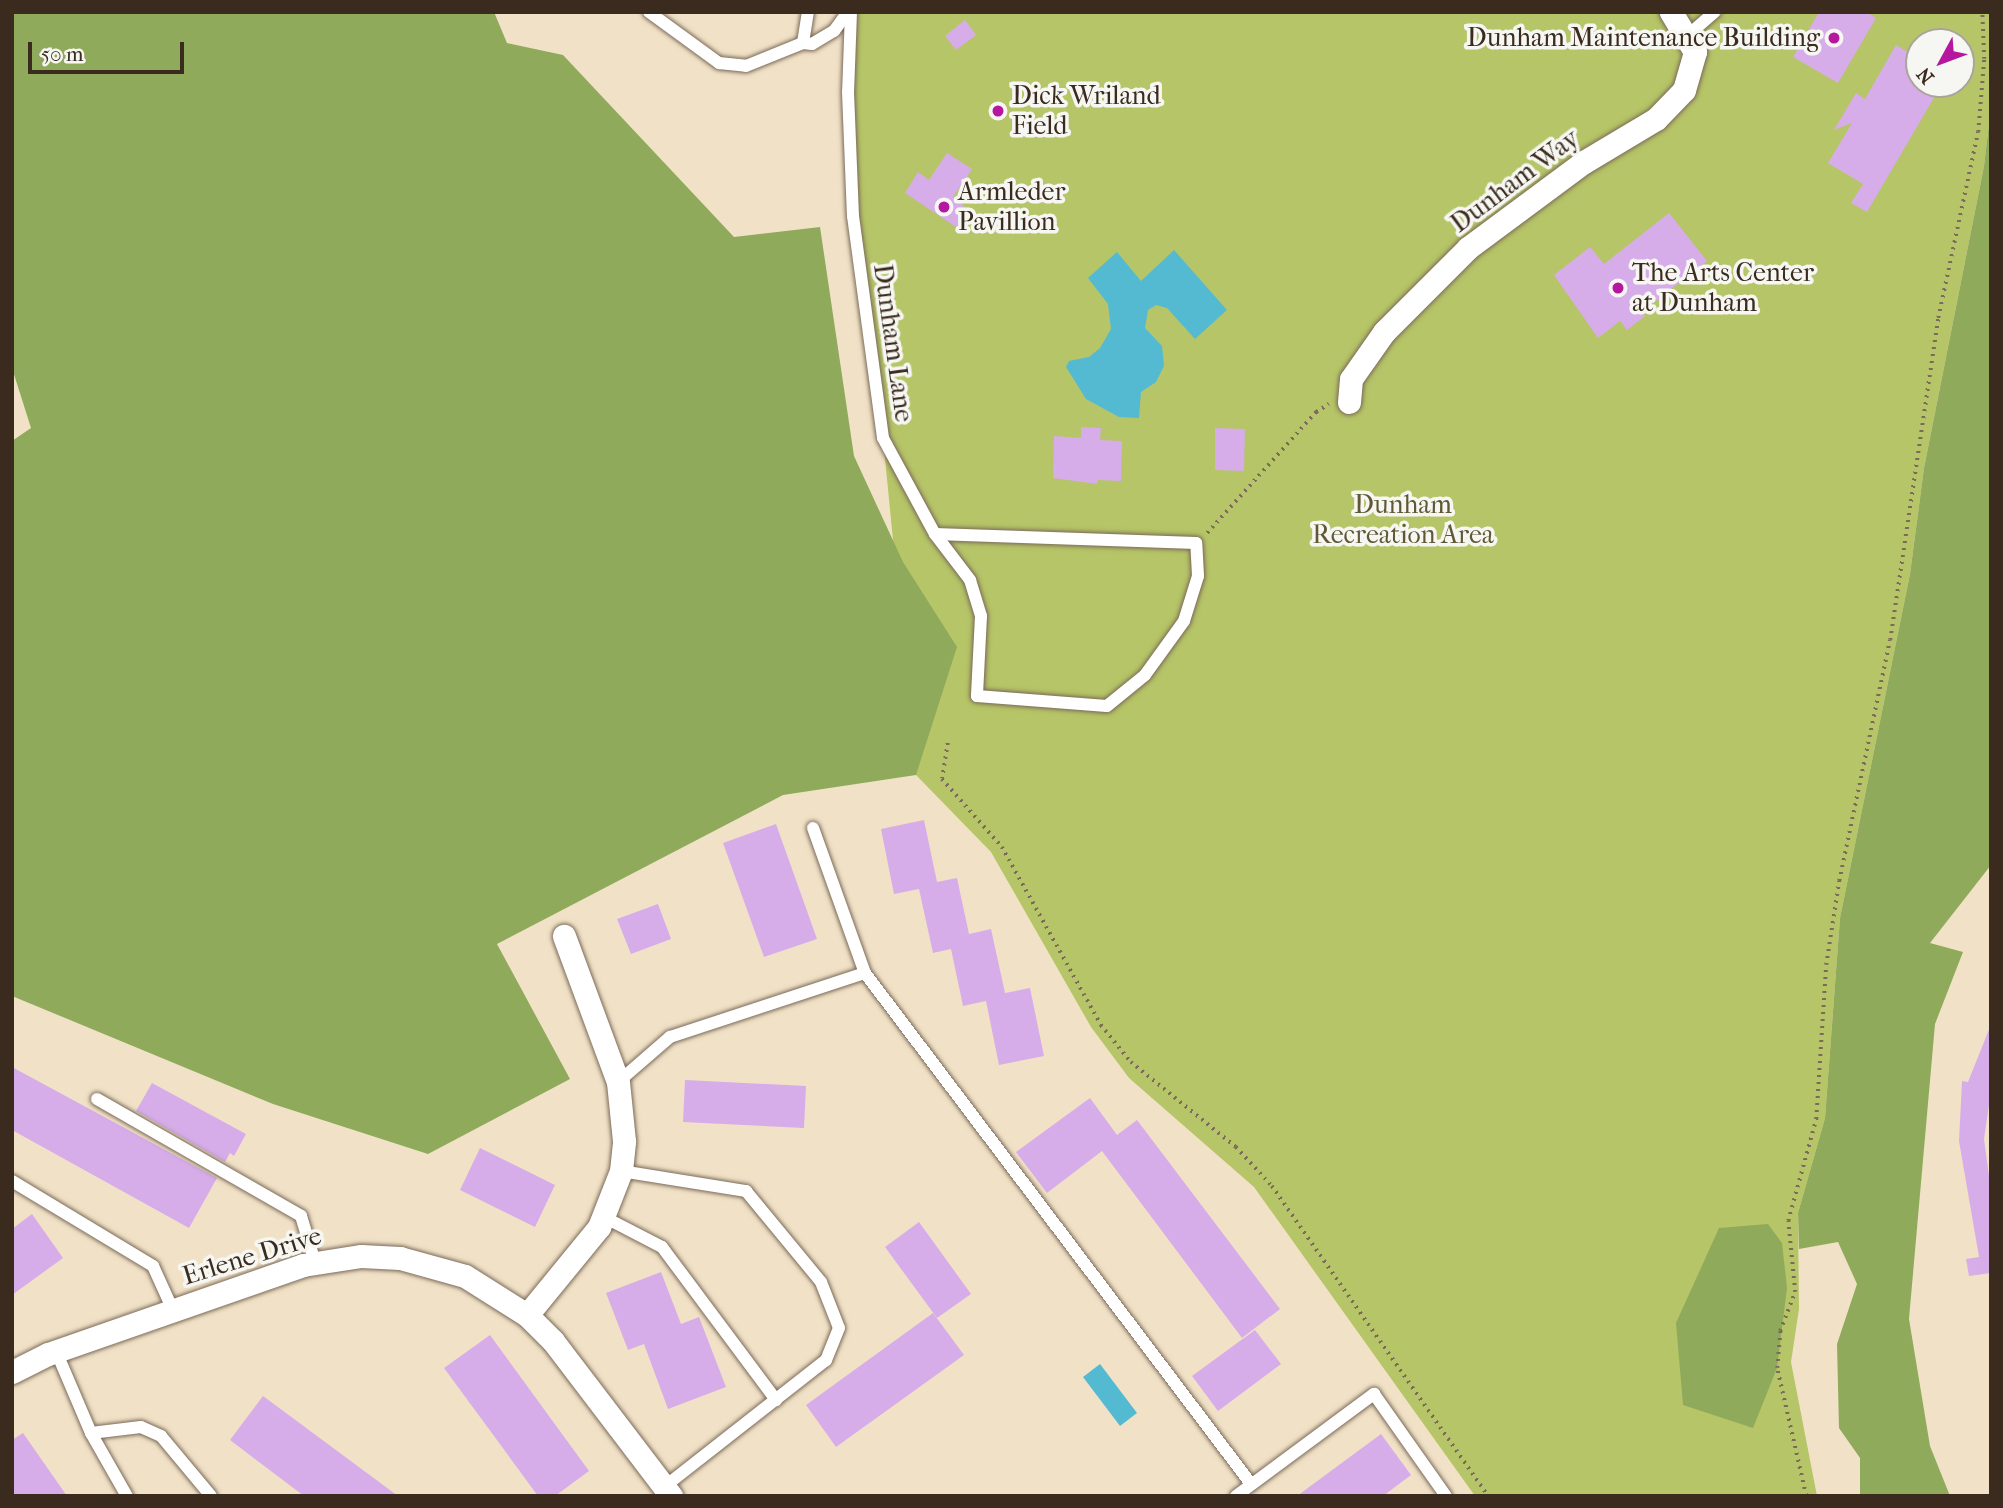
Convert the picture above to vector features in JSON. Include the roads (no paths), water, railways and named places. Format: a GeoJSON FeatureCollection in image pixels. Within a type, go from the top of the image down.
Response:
{"type":"FeatureCollection","features":[{"type":"Feature","properties":{"kind":"street","name":"Dunham Way"},"geometry":{"type":"LineString","coordinates":[[1349,402],[1351,379],[1384,332],[1468,248],[1584,162],[1656,119],[1684,90],[1695,52],[1671,12]]}},
{"type":"Feature","properties":{"kind":"street"},"geometry":{"type":"LineString","coordinates":[[527,1315],[589,1244],[604,1217],[621,1171],[624,1142],[618,1082],[564,936]]}},
{"type":"Feature","properties":{"kind":"street","name":"Erlene Drive"},"geometry":{"type":"LineString","coordinates":[[12,1372],[56,1352],[315,1262],[361,1256],[429,1264],[465,1276],[527,1315],[553,1341],[667,1491]]}},
{"type":"Feature","properties":{"kind":"lane"},"geometry":{"type":"LineString","coordinates":[[649,12],[719,62],[746,66],[803,43],[812,44],[834,31],[850,12]]}},
{"type":"Feature","properties":{"kind":"lane"},"geometry":{"type":"LineString","coordinates":[[803,43],[808,12]]}},
{"type":"Feature","properties":{"kind":"lane","name":"Dunham Lane"},"geometry":{"type":"LineString","coordinates":[[850,12],[848,92],[853,216],[866,335],[883,438],[934,534],[970,580],[981,616],[977,696],[1107,706],[1145,675],[1184,621],[1198,576],[1196,543],[934,534]]}},
{"type":"Feature","properties":{"kind":"lane"},"geometry":{"type":"LineString","coordinates":[[1687,36],[1715,12]]}},
{"type":"Feature","properties":{"kind":"lane"},"geometry":{"type":"LineString","coordinates":[[813,828],[865,974],[1251,1484]]}},
{"type":"Feature","properties":{"kind":"lane"},"geometry":{"type":"LineString","coordinates":[[618,1082],[670,1037],[865,974]]}},
{"type":"Feature","properties":{"kind":"lane"},"geometry":{"type":"LineString","coordinates":[[97,1099],[301,1216],[315,1262]]}},
{"type":"Feature","properties":{"kind":"lane"},"geometry":{"type":"LineString","coordinates":[[621,1171],[746,1191],[821,1282],[836,1313],[834,1345],[827,1360],[667,1491]]}},
{"type":"Feature","properties":{"kind":"lane"},"geometry":{"type":"LineString","coordinates":[[12,1181],[153,1266],[173,1310]]}},
{"type":"Feature","properties":{"kind":"lane"},"geometry":{"type":"LineString","coordinates":[[604,1217],[662,1247],[776,1400]]}},
{"type":"Feature","properties":{"kind":"lane"},"geometry":{"type":"LineString","coordinates":[[56,1352],[91,1433],[127,1496]]}},
{"type":"Feature","properties":{"kind":"lane"},"geometry":{"type":"LineString","coordinates":[[1236,1496],[1374,1394],[1446,1496]]}},
{"type":"Feature","properties":{"kind":"lane"},"geometry":{"type":"LineString","coordinates":[[91,1433],[141,1427],[161,1436],[211,1496]]}},
{"type":"Feature","properties":{"kind":"water"},"geometry":{"type":"Polygon","coordinates":[[[1174,250],[1227,310],[1195,339],[1167,308],[1156,305],[1148,310],[1145,328],[1162,346],[1164,366],[1156,382],[1141,392],[1139,418],[1119,417],[1086,399],[1066,367],[1069,361],[1089,357],[1100,348],[1111,329],[1108,304],[1088,278],[1117,252],[1141,281],[1174,250]]]}},
{"type":"Feature","properties":{"kind":"water"},"geometry":{"type":"Polygon","coordinates":[[[1100,1364],[1137,1413],[1120,1426],[1083,1377],[1100,1364]]]}},
{"type":"Feature","properties":{"kind":"place","name":"Dunham Maintenance Building"},"geometry":{"type":"Point","coordinates":[1834,38]}},
{"type":"Feature","properties":{"kind":"place","name":"Dick Wriland Field"},"geometry":{"type":"Point","coordinates":[998,111]}},
{"type":"Feature","properties":{"kind":"place","name":"Armleder Pavillion"},"geometry":{"type":"Point","coordinates":[944,207]}},
{"type":"Feature","properties":{"kind":"place","name":"The Arts Center at Dunham"},"geometry":{"type":"Point","coordinates":[1618,288]}},
{"type":"Feature","properties":{"kind":"park label","name":"Dunham Recreation Area"},"geometry":{"type":"Point","coordinates":[1403,520]}}]}
